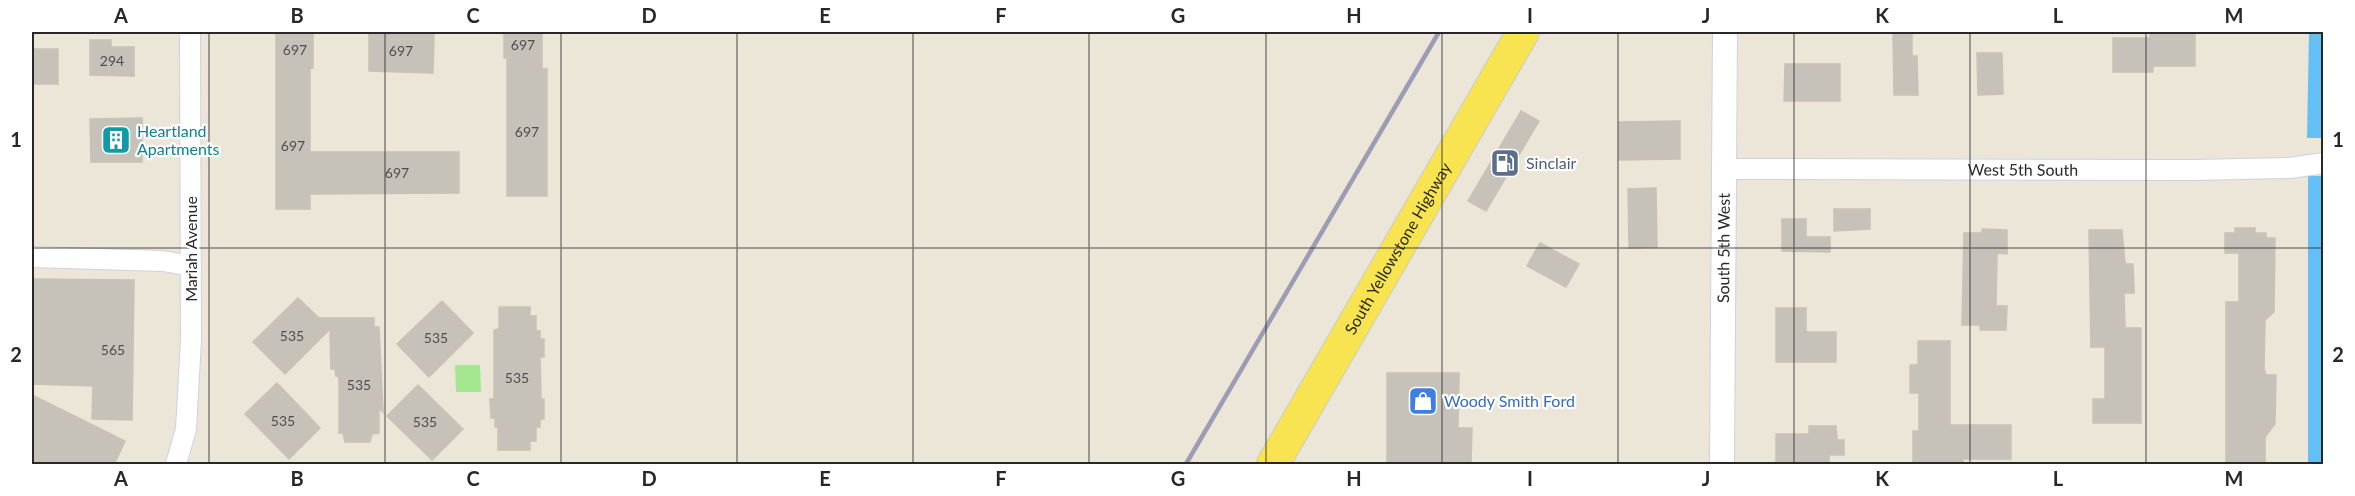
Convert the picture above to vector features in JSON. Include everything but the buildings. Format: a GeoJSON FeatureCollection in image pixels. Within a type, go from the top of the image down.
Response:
{"type":"FeatureCollection","features":[{"type":"Feature","properties":{"kind":"main road","name":"South Yellowstone Highway"},"geometry":{"type":"LineString","coordinates":[[1273,465],[1523,32]]}},
{"type":"Feature","properties":{"kind":"street","name":"Mariah Avenue"},"geometry":{"type":"LineString","coordinates":[[176,465],[186,429],[191,340],[190,32]]}},
{"type":"Feature","properties":{"kind":"street","name":"South 5th West"},"geometry":{"type":"LineString","coordinates":[[1722,465],[1725,32]]}},
{"type":"Feature","properties":{"kind":"street","name":"West 5th South"},"geometry":{"type":"LineString","coordinates":[[1723,169],[2194,170],[2290,168],[2324,163]]}},
{"type":"Feature","properties":{"kind":"street"},"geometry":{"type":"LineString","coordinates":[[32,257],[162,261],[191,266]]}},
{"type":"Feature","properties":{"kind":"green space"},"geometry":{"type":"Polygon","coordinates":[[[455,365],[480,365],[481,392],[456,392],[455,365]]]}},
{"type":"Feature","properties":{"kind":"water"},"geometry":{"type":"Polygon","coordinates":[[[2309,32],[2323,32],[2323,138],[2307,138],[2309,32]]]}},
{"type":"Feature","properties":{"kind":"water"},"geometry":{"type":"Polygon","coordinates":[[[2308,176],[2322,176],[2322,464],[2308,464],[2308,176]]]}},
{"type":"Feature","properties":{"kind":"railway"},"geometry":{"type":"LineString","coordinates":[[1186,464],[1439,32]]}},
{"type":"Feature","properties":{"kind":"place","name":"Heartland Apartments"},"geometry":{"type":"Point","coordinates":[116,140]}},
{"type":"Feature","properties":{"kind":"place","name":"Sinclair"},"geometry":{"type":"Point","coordinates":[1505,163]}},
{"type":"Feature","properties":{"kind":"place","name":"Woody Smith Ford"},"geometry":{"type":"Point","coordinates":[1423,401]}}]}
